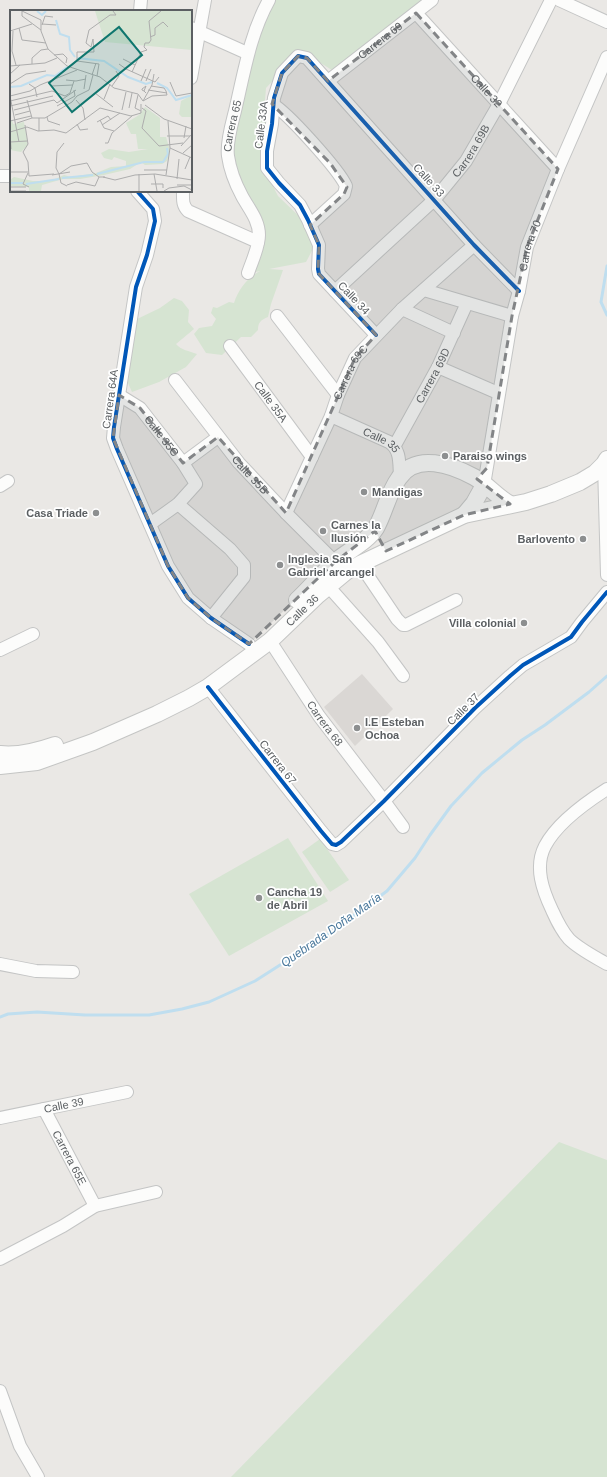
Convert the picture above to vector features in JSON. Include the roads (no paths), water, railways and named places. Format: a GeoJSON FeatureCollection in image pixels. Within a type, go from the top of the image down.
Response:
{"type":"FeatureCollection","features":[{"type":"Feature","properties":{"kind":"main road"},"geometry":{"type":"LineString","coordinates":[[386,551],[375,528],[400,476],[420,463],[433,462],[445,465],[479,481],[510,504]]}},
{"type":"Feature","properties":{"kind":"main road","name":"Calle 36"},"geometry":{"type":"LineString","coordinates":[[0,766],[37,762],[93,742],[157,714],[208,687],[270,641],[328,586],[347,571],[386,551],[464,515],[510,504],[526,502],[580,482],[595,473],[606,462]]}},
{"type":"Feature","properties":{"kind":"main road"},"geometry":{"type":"LineString","coordinates":[[464,515],[474,503],[479,481]]}},
{"type":"Feature","properties":{"kind":"main road","name":"Calle 36"},"geometry":{"type":"LineString","coordinates":[[0,754],[8,755],[37,751],[97,729],[152,705],[203,678],[263,633],[335,562],[368,536],[375,528]]}},
{"type":"Feature","properties":{"kind":"street"},"geometry":{"type":"LineString","coordinates":[[192,66],[195,30],[205,0]]}},
{"type":"Feature","properties":{"kind":"street","name":"Carrera 65"},"geometry":{"type":"LineString","coordinates":[[248,273],[258,242],[259,235],[257,222],[242,196],[232,174],[228,154],[230,134],[247,54],[258,23],[270,0]]}},
{"type":"Feature","properties":{"kind":"street","name":"Carrera 69"},"geometry":{"type":"LineString","coordinates":[[328,81],[432,0]]}},
{"type":"Feature","properties":{"kind":"street","name":"Carrera 69B"},"geometry":{"type":"LineString","coordinates":[[335,291],[435,200],[466,161],[499,104],[551,0]]}},
{"type":"Feature","properties":{"kind":"street"},"geometry":{"type":"LineString","coordinates":[[559,0],[607,22]]}},
{"type":"Feature","properties":{"kind":"street","name":"Calle 32"},"geometry":{"type":"LineString","coordinates":[[416,13],[558,169]]}},
{"type":"Feature","properties":{"kind":"street"},"geometry":{"type":"LineString","coordinates":[[195,30],[247,54]]}},
{"type":"Feature","properties":{"kind":"street","name":"Calle 33A"},"geometry":{"type":"LineString","coordinates":[[319,274],[319,245],[300,205],[267,168],[267,151],[272,124],[272,104],[282,73],[298,56],[307,58],[328,81]]}},
{"type":"Feature","properties":{"kind":"street","name":"Carrera 70"},"geometry":{"type":"LineString","coordinates":[[479,481],[488,468],[498,393],[512,316],[519,291],[527,247],[558,169],[607,58]]}},
{"type":"Feature","properties":{"kind":"street","name":"Calle 33"},"geometry":{"type":"LineString","coordinates":[[328,81],[474,244],[519,291]]}},
{"type":"Feature","properties":{"kind":"street"},"geometry":{"type":"LineString","coordinates":[[272,104],[287,116],[330,163],[346,186],[344,194],[310,225]]}},
{"type":"Feature","properties":{"kind":"street","name":"Carrera 64A"},"geometry":{"type":"LineString","coordinates":[[138,192],[153,209],[156,221],[147,256],[136,287],[114,421],[113,438],[168,566],[188,598],[211,618],[249,644]]}},
{"type":"Feature","properties":{"kind":"street"},"geometry":{"type":"LineString","coordinates":[[184,192],[183,203],[184,207],[188,211],[258,242]]}},
{"type":"Feature","properties":{"kind":"street","name":"Carrera 69C"},"geometry":{"type":"LineString","coordinates":[[286,513],[331,416],[338,395],[354,358],[402,309],[474,244]]}},
{"type":"Feature","properties":{"kind":"street","name":"Calle 34"},"geometry":{"type":"LineString","coordinates":[[319,274],[376,335]]}},
{"type":"Feature","properties":{"kind":"street"},"geometry":{"type":"LineString","coordinates":[[424,290],[512,316]]}},
{"type":"Feature","properties":{"kind":"street","name":"Carrera 69D"},"geometry":{"type":"LineString","coordinates":[[395,445],[438,367],[467,303]]}},
{"type":"Feature","properties":{"kind":"street"},"geometry":{"type":"LineString","coordinates":[[402,309],[454,333]]}},
{"type":"Feature","properties":{"kind":"street"},"geometry":{"type":"LineString","coordinates":[[277,316],[338,395]]}},
{"type":"Feature","properties":{"kind":"street","name":"Calle 35A"},"geometry":{"type":"LineString","coordinates":[[230,346],[312,457]]}},
{"type":"Feature","properties":{"kind":"street"},"geometry":{"type":"LineString","coordinates":[[438,367],[498,393]]}},
{"type":"Feature","properties":{"kind":"street","name":"Calle 35B"},"geometry":{"type":"LineString","coordinates":[[175,380],[239,462],[286,513],[335,562]]}},
{"type":"Feature","properties":{"kind":"street","name":"Calle 35C"},"geometry":{"type":"LineString","coordinates":[[119,395],[140,408],[183,463],[196,484],[178,504]]}},
{"type":"Feature","properties":{"kind":"street","name":"Calle 35"},"geometry":{"type":"LineString","coordinates":[[331,416],[395,445],[398,452],[400,476]]}},
{"type":"Feature","properties":{"kind":"street"},"geometry":{"type":"LineString","coordinates":[[183,463],[218,437]]}},
{"type":"Feature","properties":{"kind":"street"},"geometry":{"type":"LineString","coordinates":[[606,462],[607,575]]}},
{"type":"Feature","properties":{"kind":"street"},"geometry":{"type":"LineString","coordinates":[[150,524],[178,504],[230,549],[244,565],[244,577],[211,618]]}},
{"type":"Feature","properties":{"kind":"street"},"geometry":{"type":"LineString","coordinates":[[360,564],[397,619],[403,625],[436,611],[456,600]]}},
{"type":"Feature","properties":{"kind":"street"},"geometry":{"type":"LineString","coordinates":[[328,586],[378,642],[403,676]]}},
{"type":"Feature","properties":{"kind":"street","name":"Calle 37"},"geometry":{"type":"LineString","coordinates":[[336,845],[384,801],[475,708],[514,672],[523,665],[571,637],[607,592]]}},
{"type":"Feature","properties":{"kind":"street"},"geometry":{"type":"LineString","coordinates":[[0,650],[33,634]]}},
{"type":"Feature","properties":{"kind":"street","name":"Carrera 68"},"geometry":{"type":"LineString","coordinates":[[270,641],[318,716],[403,827]]}},
{"type":"Feature","properties":{"kind":"street","name":"Carrera 67"},"geometry":{"type":"LineString","coordinates":[[208,687],[321,831],[332,844],[336,845]]}},
{"type":"Feature","properties":{"kind":"street"},"geometry":{"type":"LineString","coordinates":[[607,789],[594,797],[557,828],[544,847],[540,861],[544,893],[560,928],[570,940],[607,964]]}},
{"type":"Feature","properties":{"kind":"street"},"geometry":{"type":"LineString","coordinates":[[0,964],[36,971],[72,972]]}},
{"type":"Feature","properties":{"kind":"street","name":"Calle 39"},"geometry":{"type":"LineString","coordinates":[[0,1118],[127,1092]]}},
{"type":"Feature","properties":{"kind":"street","name":"Carrera 65E"},"geometry":{"type":"LineString","coordinates":[[44,1109],[95,1206]]}},
{"type":"Feature","properties":{"kind":"street"},"geometry":{"type":"LineString","coordinates":[[0,1259],[63,1226],[95,1206],[156,1192]]}},
{"type":"Feature","properties":{"kind":"street"},"geometry":{"type":"LineString","coordinates":[[0,1391],[20,1446],[38,1477]]}},
{"type":"Feature","properties":{"kind":"waterway"},"geometry":{"type":"LineString","coordinates":[[607,266],[601,302],[607,315]]}},
{"type":"Feature","properties":{"kind":"waterway","name":"Quebrada Doña María"},"geometry":{"type":"LineString","coordinates":[[0,1017],[8,1014],[37,1012],[85,1015],[149,1015],[209,1002],[255,981],[327,935],[387,891],[415,858],[451,806],[482,773],[522,740],[545,725],[589,692],[607,676]]}},
{"type":"Feature","properties":{"kind":"place","name":"Paraiso wings"},"geometry":{"type":"Point","coordinates":[445,456]}},
{"type":"Feature","properties":{"kind":"place","name":"Mandigas"},"geometry":{"type":"Point","coordinates":[364,492]}},
{"type":"Feature","properties":{"kind":"place","name":"Casa Triade"},"geometry":{"type":"Point","coordinates":[96,513]}},
{"type":"Feature","properties":{"kind":"place","name":"Carnes la Ilusión"},"geometry":{"type":"Point","coordinates":[323,531]}},
{"type":"Feature","properties":{"kind":"place","name":"Barlovento"},"geometry":{"type":"Point","coordinates":[583,539]}},
{"type":"Feature","properties":{"kind":"place","name":"Inglesia San Gabriel arcangel"},"geometry":{"type":"Point","coordinates":[280,565]}},
{"type":"Feature","properties":{"kind":"place","name":"Villa colonial"},"geometry":{"type":"Point","coordinates":[524,623]}},
{"type":"Feature","properties":{"kind":"place","name":"I.E Esteban Ochoa"},"geometry":{"type":"Point","coordinates":[357,728]}},
{"type":"Feature","properties":{"kind":"place","name":"Cancha 19 de Abril"},"geometry":{"type":"Point","coordinates":[259,898]}}]}
